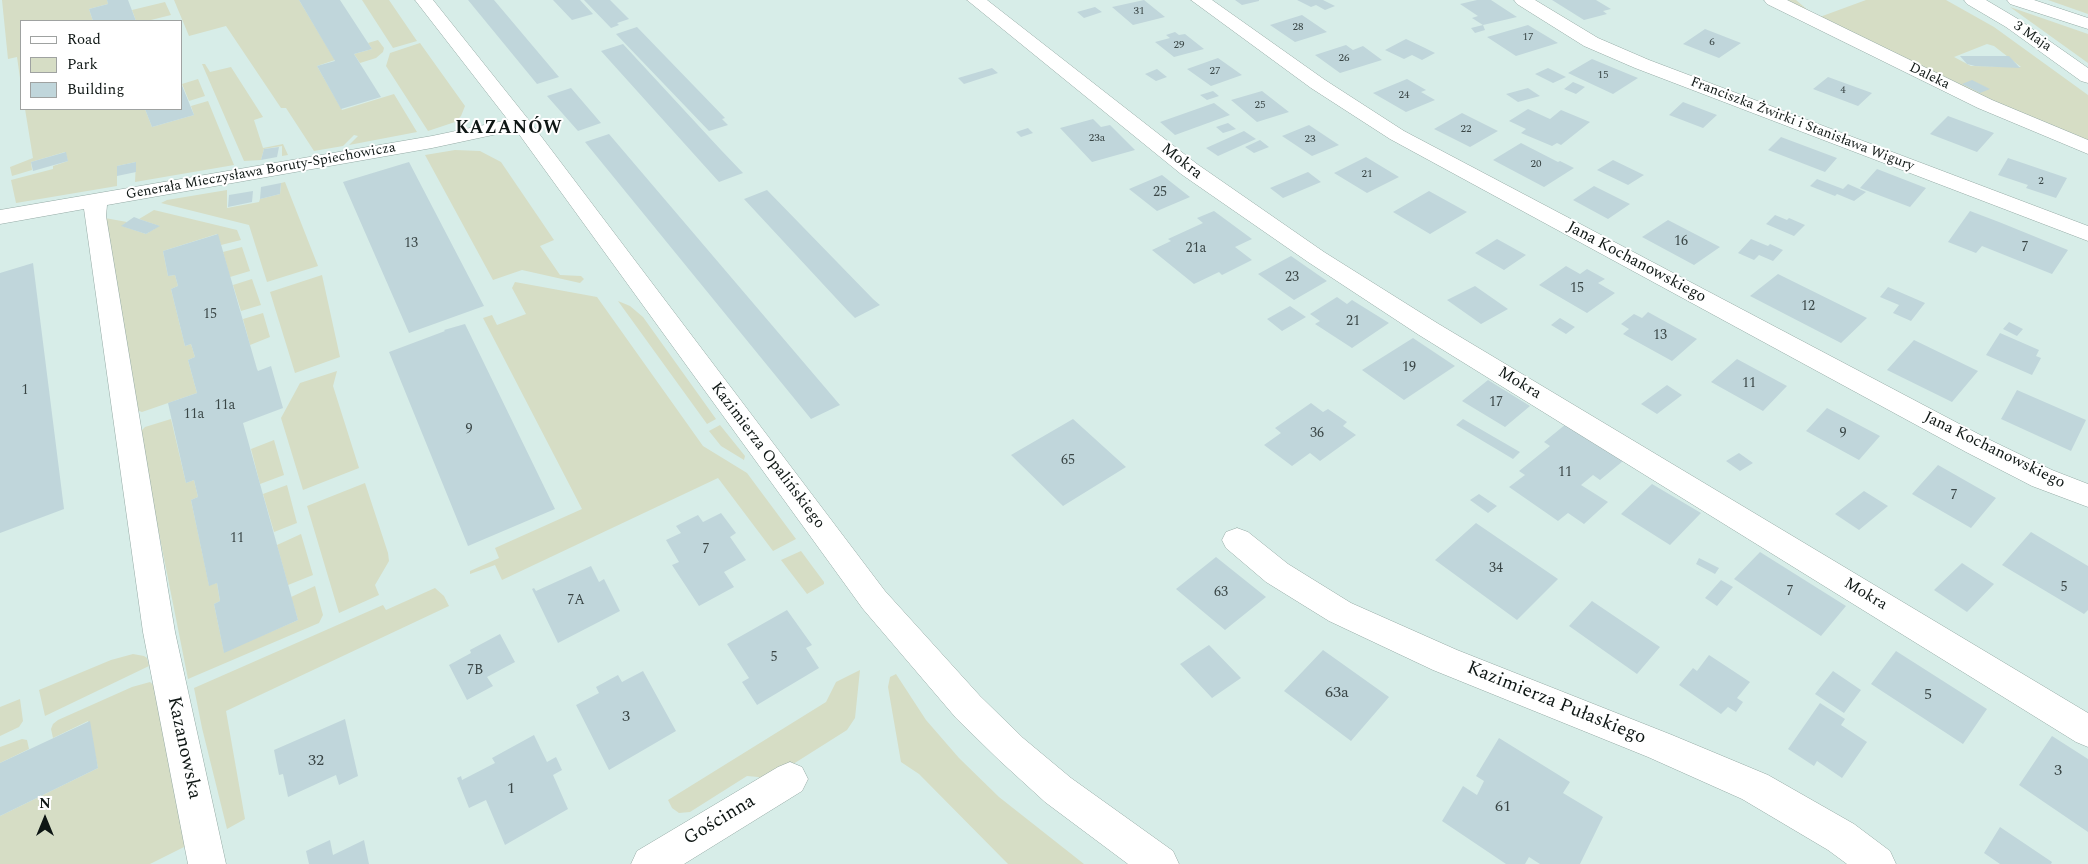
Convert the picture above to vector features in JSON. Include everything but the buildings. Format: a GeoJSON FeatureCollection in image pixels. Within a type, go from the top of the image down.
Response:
{"type":"FeatureCollection","features":[{"type":"Feature","properties":{"kind":"street","name":"Kazimierza Opalińskiego"},"geometry":{"type":"LineString","coordinates":[[424,0],[521,123],[874,600],[968,707],[1011,749],[1058,790],[1160,864]]}},
{"type":"Feature","properties":{"kind":"street","name":"Mokra"},"geometry":{"type":"LineString","coordinates":[[976,0],[1190,169],[1237,204],[1316,257],[1428,329],[2088,731]]}},
{"type":"Feature","properties":{"kind":"street","name":"Jana Kochanowskiego"},"geometry":{"type":"LineString","coordinates":[[1200,0],[1318,84],[1390,131],[1967,440],[2042,478],[2088,496]]}},
{"type":"Feature","properties":{"kind":"street","name":"Franciszka Żwirki i Stanisława Wigury"},"geometry":{"type":"LineString","coordinates":[[1523,0],[1591,42],[1642,64],[2088,234]]}},
{"type":"Feature","properties":{"kind":"street","name":"Daleka"},"geometry":{"type":"LineString","coordinates":[[1773,0],[1985,104],[2088,148]]}},
{"type":"Feature","properties":{"kind":"street","name":"3 Maja"},"geometry":{"type":"LineString","coordinates":[[1973,0],[2012,23],[2088,77]]}},
{"type":"Feature","properties":{"kind":"street"},"geometry":{"type":"LineString","coordinates":[[2016,0],[2088,24]]}},
{"type":"Feature","properties":{"kind":"street","name":"Generała Mieczysława Boruty-Spiechowicza"},"geometry":{"type":"LineString","coordinates":[[0,217],[432,142],[521,123]]}},
{"type":"Feature","properties":{"kind":"street","name":"Kazanowska"},"geometry":{"type":"LineString","coordinates":[[96,201],[94,210],[159,632],[207,864]]}},
{"type":"Feature","properties":{"kind":"street","name":"Kazimierza Pułaskiego"},"geometry":{"type":"LineString","coordinates":[[1238,540],[1277,573],[1340,612],[1445,660],[1650,742],[1755,787],[1840,837],[1877,864]]}},
{"type":"Feature","properties":{"kind":"street","name":"Gościnna"},"geometry":{"type":"LineString","coordinates":[[650,864],[790,779]]}},
{"type":"Feature","properties":{"kind":"green space"},"geometry":{"type":"Polygon","coordinates":[[[2,0],[107,0],[108,4],[89,9],[93,20],[20,20],[20,78],[17,57],[8,59],[2,0]]]}},
{"type":"Feature","properties":{"kind":"green space"},"geometry":{"type":"Polygon","coordinates":[[[174,0],[299,0],[335,60],[317,66],[342,110],[394,94],[417,132],[349,145],[358,136],[354,135],[343,146],[314,151],[286,108],[281,108],[226,26],[189,36],[174,0]]]}},
{"type":"Feature","properties":{"kind":"green space"},"geometry":{"type":"Polygon","coordinates":[[[362,0],[389,0],[417,41],[393,48],[362,0]]]}},
{"type":"Feature","properties":{"kind":"green space"},"geometry":{"type":"Polygon","coordinates":[[[1779,0],[1796,0],[1817,18],[1866,0],[1946,0],[1994,27],[2088,95],[2088,145],[2067,137],[1779,0]],[[1987,44],[1954,57],[1971,66],[2021,67],[1994,46],[1987,44]]]}},
{"type":"Feature","properties":{"kind":"green space"},"geometry":{"type":"Polygon","coordinates":[[[2048,0],[2088,0],[2088,14],[2048,0]]]}},
{"type":"Feature","properties":{"kind":"green space"},"geometry":{"type":"Polygon","coordinates":[[[165,2],[171,15],[151,20],[136,20],[132,10],[165,2]]]}},
{"type":"Feature","properties":{"kind":"green space"},"geometry":{"type":"Polygon","coordinates":[[[2010,7],[2088,34],[2088,63],[2010,7]]]}},
{"type":"Feature","properties":{"kind":"green space"},"geometry":{"type":"Polygon","coordinates":[[[378,40],[384,48],[383,52],[376,58],[360,63],[354,54],[372,49],[368,43],[378,40]]]}},
{"type":"Feature","properties":{"kind":"green space"},"geometry":{"type":"Polygon","coordinates":[[[420,43],[465,106],[461,116],[455,122],[428,131],[386,66],[390,53],[420,43]]]}},
{"type":"Feature","properties":{"kind":"green space"},"geometry":{"type":"Polygon","coordinates":[[[202,64],[205,64],[210,72],[231,67],[263,117],[254,120],[263,148],[283,144],[288,155],[282,156],[282,146],[264,149],[261,160],[244,161],[202,64]]]}},
{"type":"Feature","properties":{"kind":"green space"},"geometry":{"type":"Polygon","coordinates":[[[198,79],[205,96],[189,101],[182,84],[198,79]]]}},
{"type":"Feature","properties":{"kind":"green space"},"geometry":{"type":"Polygon","coordinates":[[[208,101],[234,165],[135,182],[136,162],[117,166],[117,186],[16,203],[11,180],[53,169],[53,166],[68,161],[65,152],[31,162],[32,170],[12,176],[10,167],[33,158],[25,110],[145,110],[152,127],[194,115],[191,106],[208,101]]]}},
{"type":"Feature","properties":{"kind":"green space"},"geometry":{"type":"Polygon","coordinates":[[[455,150],[480,151],[501,162],[554,240],[540,246],[560,275],[581,276],[584,279],[580,283],[522,270],[493,280],[425,155],[455,150]]]}},
{"type":"Feature","properties":{"kind":"green space"},"geometry":{"type":"Polygon","coordinates":[[[285,182],[318,266],[267,282],[249,225],[161,203],[167,200],[227,190],[227,208],[259,202],[260,199],[280,194],[281,183],[285,182]]]}},
{"type":"Feature","properties":{"kind":"green space"},"geometry":{"type":"Polygon","coordinates":[[[154,210],[237,230],[241,240],[221,245],[217,234],[163,251],[168,276],[175,275],[178,286],[171,289],[185,346],[191,344],[195,357],[188,360],[197,393],[142,412],[136,410],[105,218],[127,222],[122,226],[146,234],[159,226],[139,219],[154,210]]]}},
{"type":"Feature","properties":{"kind":"green space"},"geometry":{"type":"Polygon","coordinates":[[[242,247],[250,271],[230,277],[223,252],[242,247]]]}},
{"type":"Feature","properties":{"kind":"green space"},"geometry":{"type":"Polygon","coordinates":[[[322,275],[340,357],[295,373],[270,292],[322,275]]]}},
{"type":"Feature","properties":{"kind":"green space"},"geometry":{"type":"Polygon","coordinates":[[[252,279],[261,305],[241,311],[233,285],[252,279]]]}},
{"type":"Feature","properties":{"kind":"green space"},"geometry":{"type":"Polygon","coordinates":[[[515,282],[597,297],[703,446],[747,473],[796,539],[773,551],[718,478],[502,580],[495,565],[470,574],[470,571],[499,558],[495,548],[582,509],[483,318],[492,315],[497,325],[526,314],[512,288],[515,282]]]}},
{"type":"Feature","properties":{"kind":"green space"},"geometry":{"type":"Polygon","coordinates":[[[618,301],[630,306],[643,317],[716,419],[707,424],[618,301]]]}},
{"type":"Feature","properties":{"kind":"green space"},"geometry":{"type":"Polygon","coordinates":[[[263,313],[270,337],[250,345],[243,319],[263,313]]]}},
{"type":"Feature","properties":{"kind":"green space"},"geometry":{"type":"Polygon","coordinates":[[[337,371],[333,386],[359,468],[303,490],[281,418],[300,383],[337,371]]]}},
{"type":"Feature","properties":{"kind":"green space"},"geometry":{"type":"Polygon","coordinates":[[[171,419],[186,483],[194,480],[198,497],[191,500],[209,585],[217,583],[220,601],[214,604],[224,652],[298,620],[291,597],[315,586],[323,615],[319,623],[188,679],[139,433],[145,427],[171,419]]]}},
{"type":"Feature","properties":{"kind":"green space"},"geometry":{"type":"Polygon","coordinates":[[[720,425],[745,456],[744,460],[721,446],[709,431],[720,425]]]}},
{"type":"Feature","properties":{"kind":"green space"},"geometry":{"type":"Polygon","coordinates":[[[274,440],[284,475],[260,484],[251,449],[274,440]]]}},
{"type":"Feature","properties":{"kind":"green space"},"geometry":{"type":"Polygon","coordinates":[[[365,483],[389,561],[375,585],[379,595],[339,613],[307,506],[365,483]]]}},
{"type":"Feature","properties":{"kind":"green space"},"geometry":{"type":"Polygon","coordinates":[[[287,485],[297,523],[274,532],[263,494],[287,485]]]}},
{"type":"Feature","properties":{"kind":"green space"},"geometry":{"type":"Polygon","coordinates":[[[301,534],[313,575],[288,585],[277,545],[301,534]]]}},
{"type":"Feature","properties":{"kind":"green space"},"geometry":{"type":"Polygon","coordinates":[[[801,551],[824,582],[824,584],[807,594],[781,560],[801,551]]]}},
{"type":"Feature","properties":{"kind":"green space"},"geometry":{"type":"Polygon","coordinates":[[[435,588],[444,596],[449,606],[226,711],[245,819],[227,829],[194,688],[383,605],[386,610],[435,588]]]}},
{"type":"Feature","properties":{"kind":"green space"},"geometry":{"type":"Polygon","coordinates":[[[133,654],[147,658],[149,666],[45,716],[39,690],[111,660],[133,654]]]}},
{"type":"Feature","properties":{"kind":"green space"},"geometry":{"type":"Polygon","coordinates":[[[860,670],[855,718],[847,730],[771,778],[763,780],[758,777],[747,776],[690,812],[679,813],[672,808],[668,800],[826,702],[836,682],[860,670]]]}},
{"type":"Feature","properties":{"kind":"green space"},"geometry":{"type":"Polygon","coordinates":[[[896,674],[926,720],[959,758],[999,797],[1084,864],[1008,864],[919,774],[901,762],[888,687],[890,677],[896,674]]]}},
{"type":"Feature","properties":{"kind":"green space"},"geometry":{"type":"Polygon","coordinates":[[[150,682],[157,688],[186,846],[150,864],[0,864],[0,816],[98,768],[88,721],[53,738],[51,729],[53,724],[58,720],[132,687],[150,682]]]}},
{"type":"Feature","properties":{"kind":"green space"},"geometry":{"type":"Polygon","coordinates":[[[20,699],[23,721],[19,727],[0,736],[0,707],[20,699]]]}},
{"type":"Feature","properties":{"kind":"green space"},"geometry":{"type":"Polygon","coordinates":[[[22,739],[27,740],[29,749],[0,763],[0,747],[22,739]]]}},
{"type":"Feature","properties":{"kind":"district","name":"KAZANÓW"},"geometry":{"type":"Point","coordinates":[509,129]}}]}
